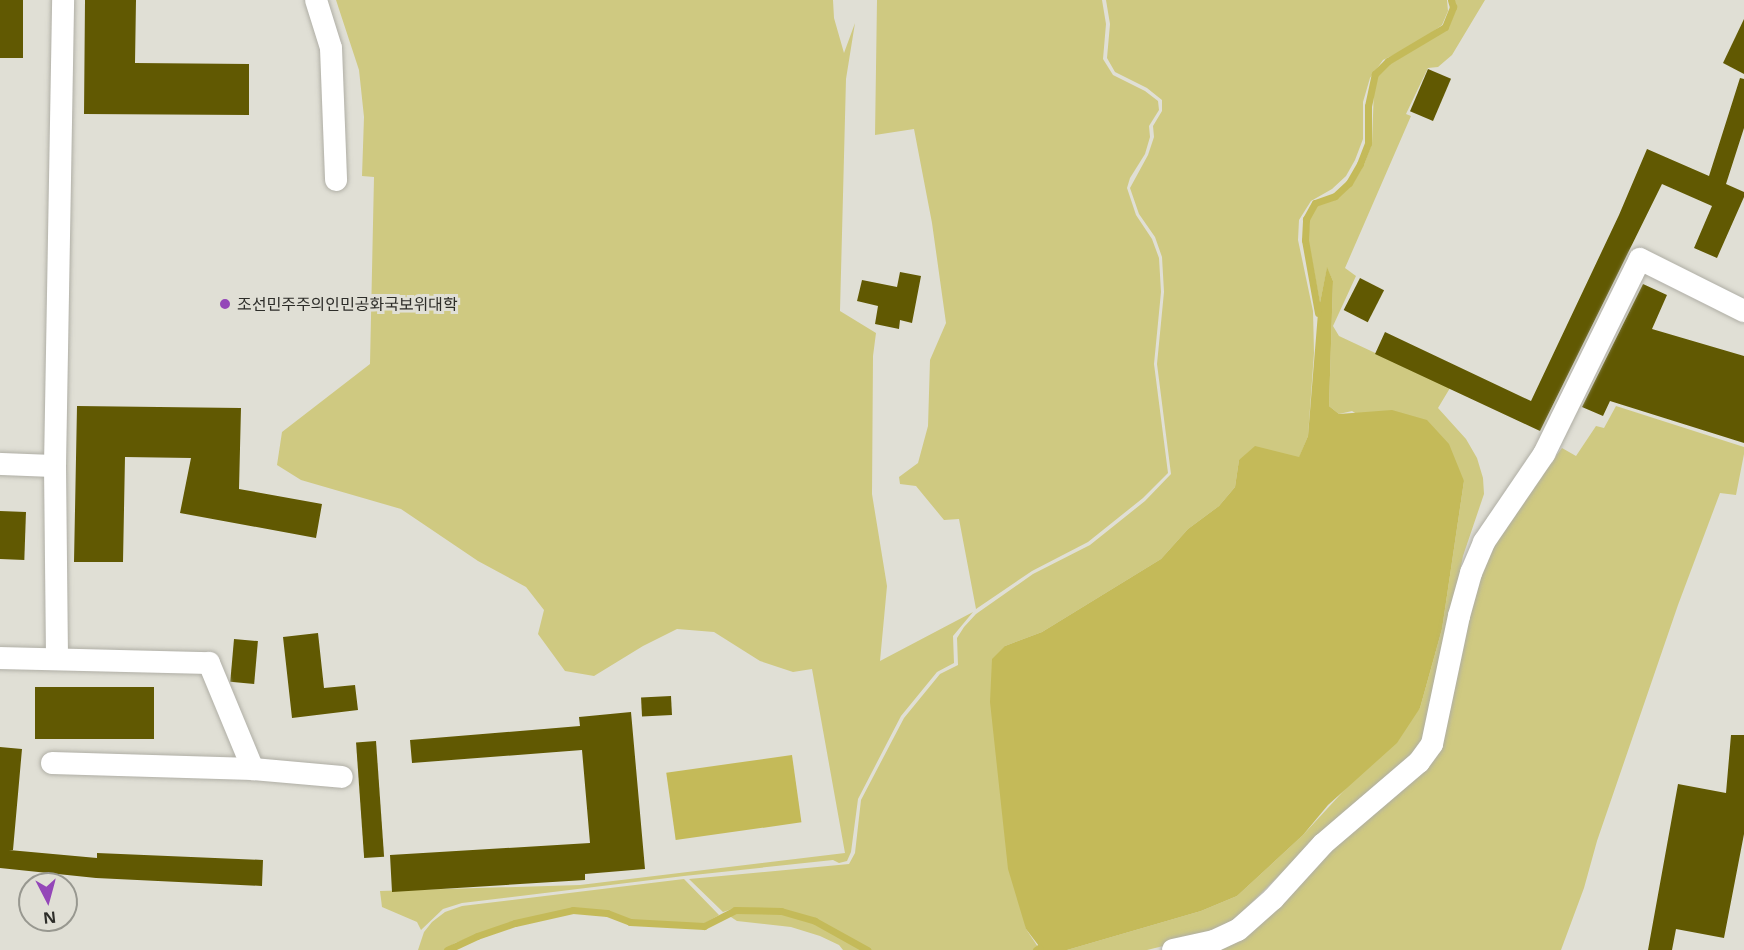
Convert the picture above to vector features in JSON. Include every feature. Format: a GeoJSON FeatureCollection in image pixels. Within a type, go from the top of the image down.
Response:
{"type":"FeatureCollection","features":[{"type":"Feature","properties":{"kind":"street"},"geometry":{"type":"LineString","coordinates":[[57,658],[56,466],[63,0]]}},
{"type":"Feature","properties":{"kind":"street"},"geometry":{"type":"LineString","coordinates":[[316,0],[329,34],[331,48],[336,180]]}},
{"type":"Feature","properties":{"kind":"street"},"geometry":{"type":"LineString","coordinates":[[1173,950],[1214,941],[1238,930],[1273,898],[1323,844],[1413,768],[1432,744],[1459,616],[1471,573],[1484,542],[1544,454],[1640,259],[1744,311]]}},
{"type":"Feature","properties":{"kind":"street"},"geometry":{"type":"LineString","coordinates":[[0,464],[56,466]]}},
{"type":"Feature","properties":{"kind":"street"},"geometry":{"type":"LineString","coordinates":[[0,658],[209,663],[253,769]]}},
{"type":"Feature","properties":{"kind":"street"},"geometry":{"type":"LineString","coordinates":[[52,764],[253,769],[342,777]]}},
{"type":"Feature","properties":{"kind":"shaded area"},"geometry":{"type":"Polygon","coordinates":[[[336,0],[833,0],[834,18],[844,53],[855,23],[846,79],[840,311],[876,333],[873,356],[872,494],[887,586],[880,661],[973,612],[953,636],[954,663],[937,672],[901,716],[858,799],[851,852],[847,861],[839,863],[833,860],[684,876],[462,903],[443,909],[421,930],[417,922],[382,907],[380,891],[580,885],[845,853],[812,669],[793,672],[760,661],[714,632],[677,629],[643,646],[594,676],[565,671],[538,634],[544,610],[526,587],[478,561],[401,509],[301,480],[277,465],[282,432],[370,364],[374,177],[362,176],[364,117],[359,70],[336,0]]]}},
{"type":"Feature","properties":{"kind":"shaded area"},"geometry":{"type":"Polygon","coordinates":[[[877,0],[1102,0],[1106,24],[1103,59],[1113,75],[1145,91],[1158,101],[1159,110],[1149,126],[1150,137],[1145,154],[1130,178],[1127,188],[1136,215],[1152,239],[1159,258],[1161,292],[1154,364],[1168,473],[1143,498],[1088,542],[1032,571],[976,609],[959,519],[944,520],[916,486],[900,484],[899,477],[918,463],[928,426],[930,360],[946,323],[932,223],[914,129],[875,135],[877,0]]]}},
{"type":"Feature","properties":{"kind":"shaded area"},"geometry":{"type":"Polygon","coordinates":[[[1106,0],[1447,0],[1448,11],[1442,25],[1414,45],[1383,60],[1370,78],[1363,102],[1363,139],[1355,160],[1346,176],[1332,189],[1311,201],[1299,220],[1298,240],[1313,311],[1314,353],[1308,436],[1299,458],[1270,452],[1239,460],[1235,487],[1219,506],[1188,529],[1161,559],[1042,632],[1005,646],[1026,929],[1038,947],[1033,950],[871,950],[816,919],[781,909],[735,908],[723,912],[689,879],[849,864],[855,853],[861,800],[904,718],[940,674],[958,665],[957,638],[964,627],[976,614],[1033,574],[1090,545],[1145,501],[1171,474],[1157,364],[1164,292],[1162,257],[1155,237],[1139,214],[1130,188],[1148,155],[1154,137],[1153,126],[1162,111],[1162,100],[1147,88],[1115,72],[1107,58],[1110,24],[1106,0]]]}},
{"type":"Feature","properties":{"kind":"shaded area"},"geometry":{"type":"Polygon","coordinates":[[[1454,0],[1485,0],[1452,55],[1438,67],[1428,68],[1406,114],[1411,116],[1345,268],[1356,276],[1333,326],[1339,336],[1450,388],[1438,408],[1466,439],[1477,458],[1483,478],[1484,494],[1463,556],[1427,739],[1407,764],[1342,813],[1236,918],[1204,936],[1147,950],[1067,950],[1201,911],[1237,896],[1303,835],[1420,708],[1442,629],[1464,481],[1352,411],[1339,414],[1329,406],[1333,281],[1327,268],[1320,303],[1308,239],[1310,219],[1317,206],[1337,199],[1352,185],[1364,165],[1372,143],[1374,88],[1378,76],[1390,64],[1448,29],[1457,7],[1454,0]]]}},
{"type":"Feature","properties":{"kind":"shaded area"},"geometry":{"type":"Polygon","coordinates":[[[1327,267],[1333,281],[1329,406],[1339,414],[1392,410],[1427,420],[1449,444],[1464,481],[1442,629],[1420,708],[1397,743],[1328,805],[1303,835],[1237,896],[1201,911],[1067,950],[1042,950],[1026,929],[1008,869],[990,702],[992,659],[1005,646],[1042,632],[1161,559],[1188,529],[1219,506],[1235,487],[1239,460],[1255,446],[1299,457],[1308,436],[1318,313],[1327,267]]]}},
{"type":"Feature","properties":{"kind":"shaded area"},"geometry":{"type":"Polygon","coordinates":[[[1616,406],[1744,447],[1744,454],[1736,495],[1720,493],[1678,605],[1597,841],[1584,888],[1561,950],[1194,950],[1211,946],[1425,763],[1488,547],[1562,448],[1576,456],[1596,426],[1604,428],[1616,406]]]}},
{"type":"Feature","properties":{"kind":"shaded area"},"geometry":{"type":"Polygon","coordinates":[[[792,755],[801,822],[676,840],[666,773],[792,755]]]}},
{"type":"Feature","properties":{"kind":"shaded area"},"geometry":{"type":"Polygon","coordinates":[[[684,879],[719,915],[703,924],[658,923],[630,920],[607,911],[573,908],[515,921],[455,943],[444,950],[418,950],[424,932],[432,922],[445,912],[462,906],[684,879]]]}},
{"type":"Feature","properties":{"kind":"shaded area"},"geometry":{"type":"Polygon","coordinates":[[[736,912],[780,912],[815,923],[864,950],[843,950],[839,945],[820,936],[791,927],[737,921],[728,915],[736,912]]]}},
{"type":"Feature","properties":{"kind":"building"},"geometry":{"type":"Polygon","coordinates":[[[0,0],[23,0],[23,58],[0,58],[0,0]]]}},
{"type":"Feature","properties":{"kind":"building"},"geometry":{"type":"Polygon","coordinates":[[[85,0],[136,0],[135,63],[249,64],[249,115],[84,114],[85,0]]]}},
{"type":"Feature","properties":{"kind":"building"},"geometry":{"type":"Polygon","coordinates":[[[1744,19],[1744,74],[1723,63],[1744,19]]]}},
{"type":"Feature","properties":{"kind":"building"},"geometry":{"type":"Polygon","coordinates":[[[1428,69],[1451,79],[1433,121],[1410,111],[1428,69]]]}},
{"type":"Feature","properties":{"kind":"building"},"geometry":{"type":"Polygon","coordinates":[[[1740,78],[1744,79],[1744,128],[1726,184],[1744,192],[1744,197],[1717,258],[1694,248],[1712,206],[1662,184],[1540,431],[1375,354],[1385,332],[1531,401],[1619,215],[1647,149],[1709,176],[1740,78]]]}},
{"type":"Feature","properties":{"kind":"building"},"geometry":{"type":"Polygon","coordinates":[[[900,272],[921,276],[912,323],[900,320],[899,329],[875,324],[878,306],[857,301],[862,280],[897,287],[900,272]]]}},
{"type":"Feature","properties":{"kind":"building"},"geometry":{"type":"Polygon","coordinates":[[[1360,278],[1384,290],[1368,322],[1344,310],[1360,278]]]}},
{"type":"Feature","properties":{"kind":"building"},"geometry":{"type":"Polygon","coordinates":[[[1643,284],[1667,295],[1652,329],[1744,356],[1744,443],[1610,401],[1603,416],[1582,407],[1643,284]]]}},
{"type":"Feature","properties":{"kind":"building"},"geometry":{"type":"Polygon","coordinates":[[[77,406],[241,408],[239,489],[322,504],[316,538],[180,513],[191,458],[125,457],[123,562],[74,562],[77,406]]]}},
{"type":"Feature","properties":{"kind":"building"},"geometry":{"type":"Polygon","coordinates":[[[0,511],[26,512],[24,560],[0,559],[0,511]]]}},
{"type":"Feature","properties":{"kind":"building"},"geometry":{"type":"Polygon","coordinates":[[[318,633],[324,688],[355,685],[358,710],[292,718],[283,637],[318,633]]]}},
{"type":"Feature","properties":{"kind":"building"},"geometry":{"type":"Polygon","coordinates":[[[234,639],[258,641],[254,684],[230,682],[234,639]]]}},
{"type":"Feature","properties":{"kind":"building"},"geometry":{"type":"Polygon","coordinates":[[[35,687],[154,687],[154,739],[35,739],[35,687]]]}},
{"type":"Feature","properties":{"kind":"building"},"geometry":{"type":"Polygon","coordinates":[[[671,696],[672,715],[642,717],[641,698],[671,696]]]}},
{"type":"Feature","properties":{"kind":"building"},"geometry":{"type":"Polygon","coordinates":[[[631,712],[645,869],[585,874],[585,880],[392,892],[390,855],[590,843],[582,750],[412,763],[410,740],[580,726],[579,717],[631,712]]]}},
{"type":"Feature","properties":{"kind":"building"},"geometry":{"type":"Polygon","coordinates":[[[1731,735],[1744,735],[1744,834],[1724,938],[1676,929],[1672,950],[1648,950],[1678,784],[1726,793],[1731,735]]]}},
{"type":"Feature","properties":{"kind":"building"},"geometry":{"type":"Polygon","coordinates":[[[376,741],[384,857],[364,858],[356,742],[376,741]]]}},
{"type":"Feature","properties":{"kind":"building"},"geometry":{"type":"Polygon","coordinates":[[[0,747],[22,749],[13,850],[9,850],[97,858],[97,853],[263,860],[262,886],[96,878],[78,876],[78,872],[38,872],[0,868],[0,747]]]}},
{"type":"Feature","properties":{"kind":"waterway"},"geometry":{"type":"LineString","coordinates":[[1318,313],[1305,240],[1306,219],[1315,203],[1335,196],[1349,183],[1360,164],[1368,143],[1368,106],[1375,74],[1388,61],[1445,27],[1453,7],[1451,0]]}},
{"type":"Feature","properties":{"kind":"waterway"},"geometry":{"type":"LineString","coordinates":[[447,950],[477,936],[515,923],[573,910],[607,913],[630,922],[704,926],[735,910],[781,911],[815,921],[867,950]]}},
{"type":"Feature","properties":{"kind":"place","name":"조선민주주의인민공화국보위대학"},"geometry":{"type":"Point","coordinates":[225,304]}}]}
